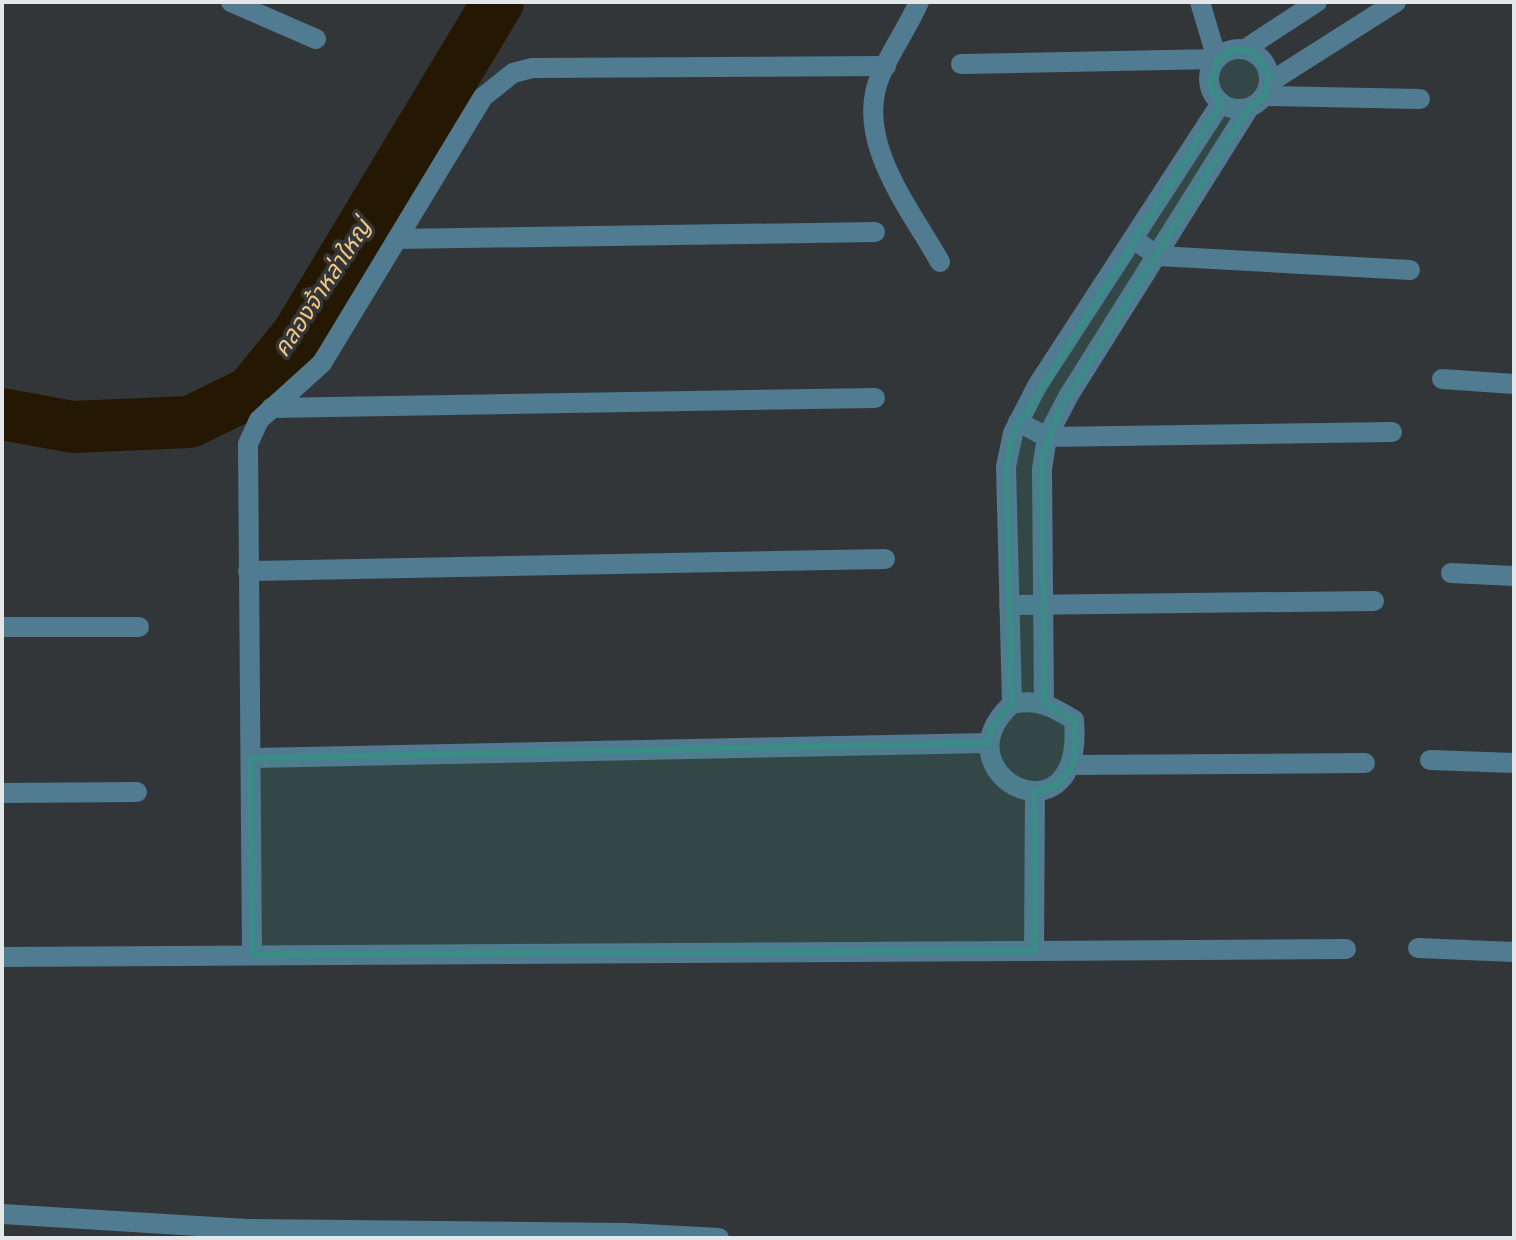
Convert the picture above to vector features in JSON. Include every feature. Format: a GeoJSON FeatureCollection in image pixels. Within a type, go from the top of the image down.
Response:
{"type":"FeatureCollection","features":[{"type":"Feature","properties":{"kind":"street"},"geometry":{"type":"LineString","coordinates":[[231,2],[316,39]]}},
{"type":"Feature","properties":{"kind":"street"},"geometry":{"type":"LineString","coordinates":[[919,2],[875,93],[873,118],[877,146],[940,262]]}},
{"type":"Feature","properties":{"kind":"street"},"geometry":{"type":"LineString","coordinates":[[1200,2],[1217,59]]}},
{"type":"Feature","properties":{"kind":"street"},"geometry":{"type":"LineString","coordinates":[[1317,2],[1245,49],[1225,52],[1217,59],[1211,67],[1210,87],[1221,103],[1229,108],[1261,95],[1396,2]]}},
{"type":"Feature","properties":{"kind":"street"},"geometry":{"type":"LineString","coordinates":[[1044,703],[1042,469],[1047,437],[1065,402],[1261,95],[1261,57],[1245,49]]}},
{"type":"Feature","properties":{"kind":"street"},"geometry":{"type":"LineString","coordinates":[[961,64],[1217,59]]}},
{"type":"Feature","properties":{"kind":"street"},"geometry":{"type":"LineString","coordinates":[[252,955],[248,444],[259,420],[322,363],[483,97],[513,73],[532,68],[886,66]]}},
{"type":"Feature","properties":{"kind":"street"},"geometry":{"type":"LineString","coordinates":[[1261,95],[1420,99]]}},
{"type":"Feature","properties":{"kind":"street"},"geometry":{"type":"LineString","coordinates":[[1012,704],[1006,467],[1018,422],[1221,103]]}},
{"type":"Feature","properties":{"kind":"street"},"geometry":{"type":"LineString","coordinates":[[397,239],[875,232]]}},
{"type":"Feature","properties":{"kind":"street"},"geometry":{"type":"LineString","coordinates":[[1133,239],[1158,256],[1410,270]]}},
{"type":"Feature","properties":{"kind":"street"},"geometry":{"type":"LineString","coordinates":[[1442,379],[1514,384]]}},
{"type":"Feature","properties":{"kind":"street"},"geometry":{"type":"LineString","coordinates":[[271,408],[875,398]]}},
{"type":"Feature","properties":{"kind":"street"},"geometry":{"type":"LineString","coordinates":[[1018,422],[1047,437],[1392,432]]}},
{"type":"Feature","properties":{"kind":"street"},"geometry":{"type":"LineString","coordinates":[[248,571],[885,559]]}},
{"type":"Feature","properties":{"kind":"street"},"geometry":{"type":"LineString","coordinates":[[1451,573],[1514,576]]}},
{"type":"Feature","properties":{"kind":"street"},"geometry":{"type":"LineString","coordinates":[[1009,605],[1374,601]]}},
{"type":"Feature","properties":{"kind":"street"},"geometry":{"type":"LineString","coordinates":[[2,627],[139,627]]}},
{"type":"Feature","properties":{"kind":"street"},"geometry":{"type":"LineString","coordinates":[[1027,700],[1044,703],[1074,720],[1073,765],[1056,786],[1035,792],[1016,786],[1002,776],[992,763],[988,743],[992,726],[1012,704],[1027,700]]}},
{"type":"Feature","properties":{"kind":"street"},"geometry":{"type":"LineString","coordinates":[[251,758],[988,743]]}},
{"type":"Feature","properties":{"kind":"street"},"geometry":{"type":"LineString","coordinates":[[1430,760],[1514,763]]}},
{"type":"Feature","properties":{"kind":"street"},"geometry":{"type":"LineString","coordinates":[[1073,765],[1365,763]]}},
{"type":"Feature","properties":{"kind":"street"},"geometry":{"type":"LineString","coordinates":[[2,793],[137,792]]}},
{"type":"Feature","properties":{"kind":"street"},"geometry":{"type":"LineString","coordinates":[[1034,951],[1035,792]]}},
{"type":"Feature","properties":{"kind":"street"},"geometry":{"type":"LineString","coordinates":[[1418,948],[1514,952]]}},
{"type":"Feature","properties":{"kind":"street"},"geometry":{"type":"LineString","coordinates":[[2,957],[1346,949]]}},
{"type":"Feature","properties":{"kind":"street"},"geometry":{"type":"LineString","coordinates":[[2,1214],[247,1229],[719,1238]]}},
{"type":"Feature","properties":{"kind":"highlighted area"},"geometry":{"type":"Polygon","coordinates":[[[1235,49],[1254,52],[1269,73],[1265,96],[1249,108],[1060,410],[1043,455],[1044,703],[1074,720],[1076,742],[1073,765],[1056,786],[1035,792],[1034,951],[252,955],[251,758],[988,743],[992,726],[1012,704],[1006,467],[1013,433],[1221,103],[1210,87],[1217,59],[1235,49]]]}},
{"type":"Feature","properties":{"kind":"waterway","name":"คลองจ้าหล่าใหญ่"},"geometry":{"type":"LineString","coordinates":[[2,414],[73,427],[190,422],[251,392],[298,334],[498,2]]}}]}
